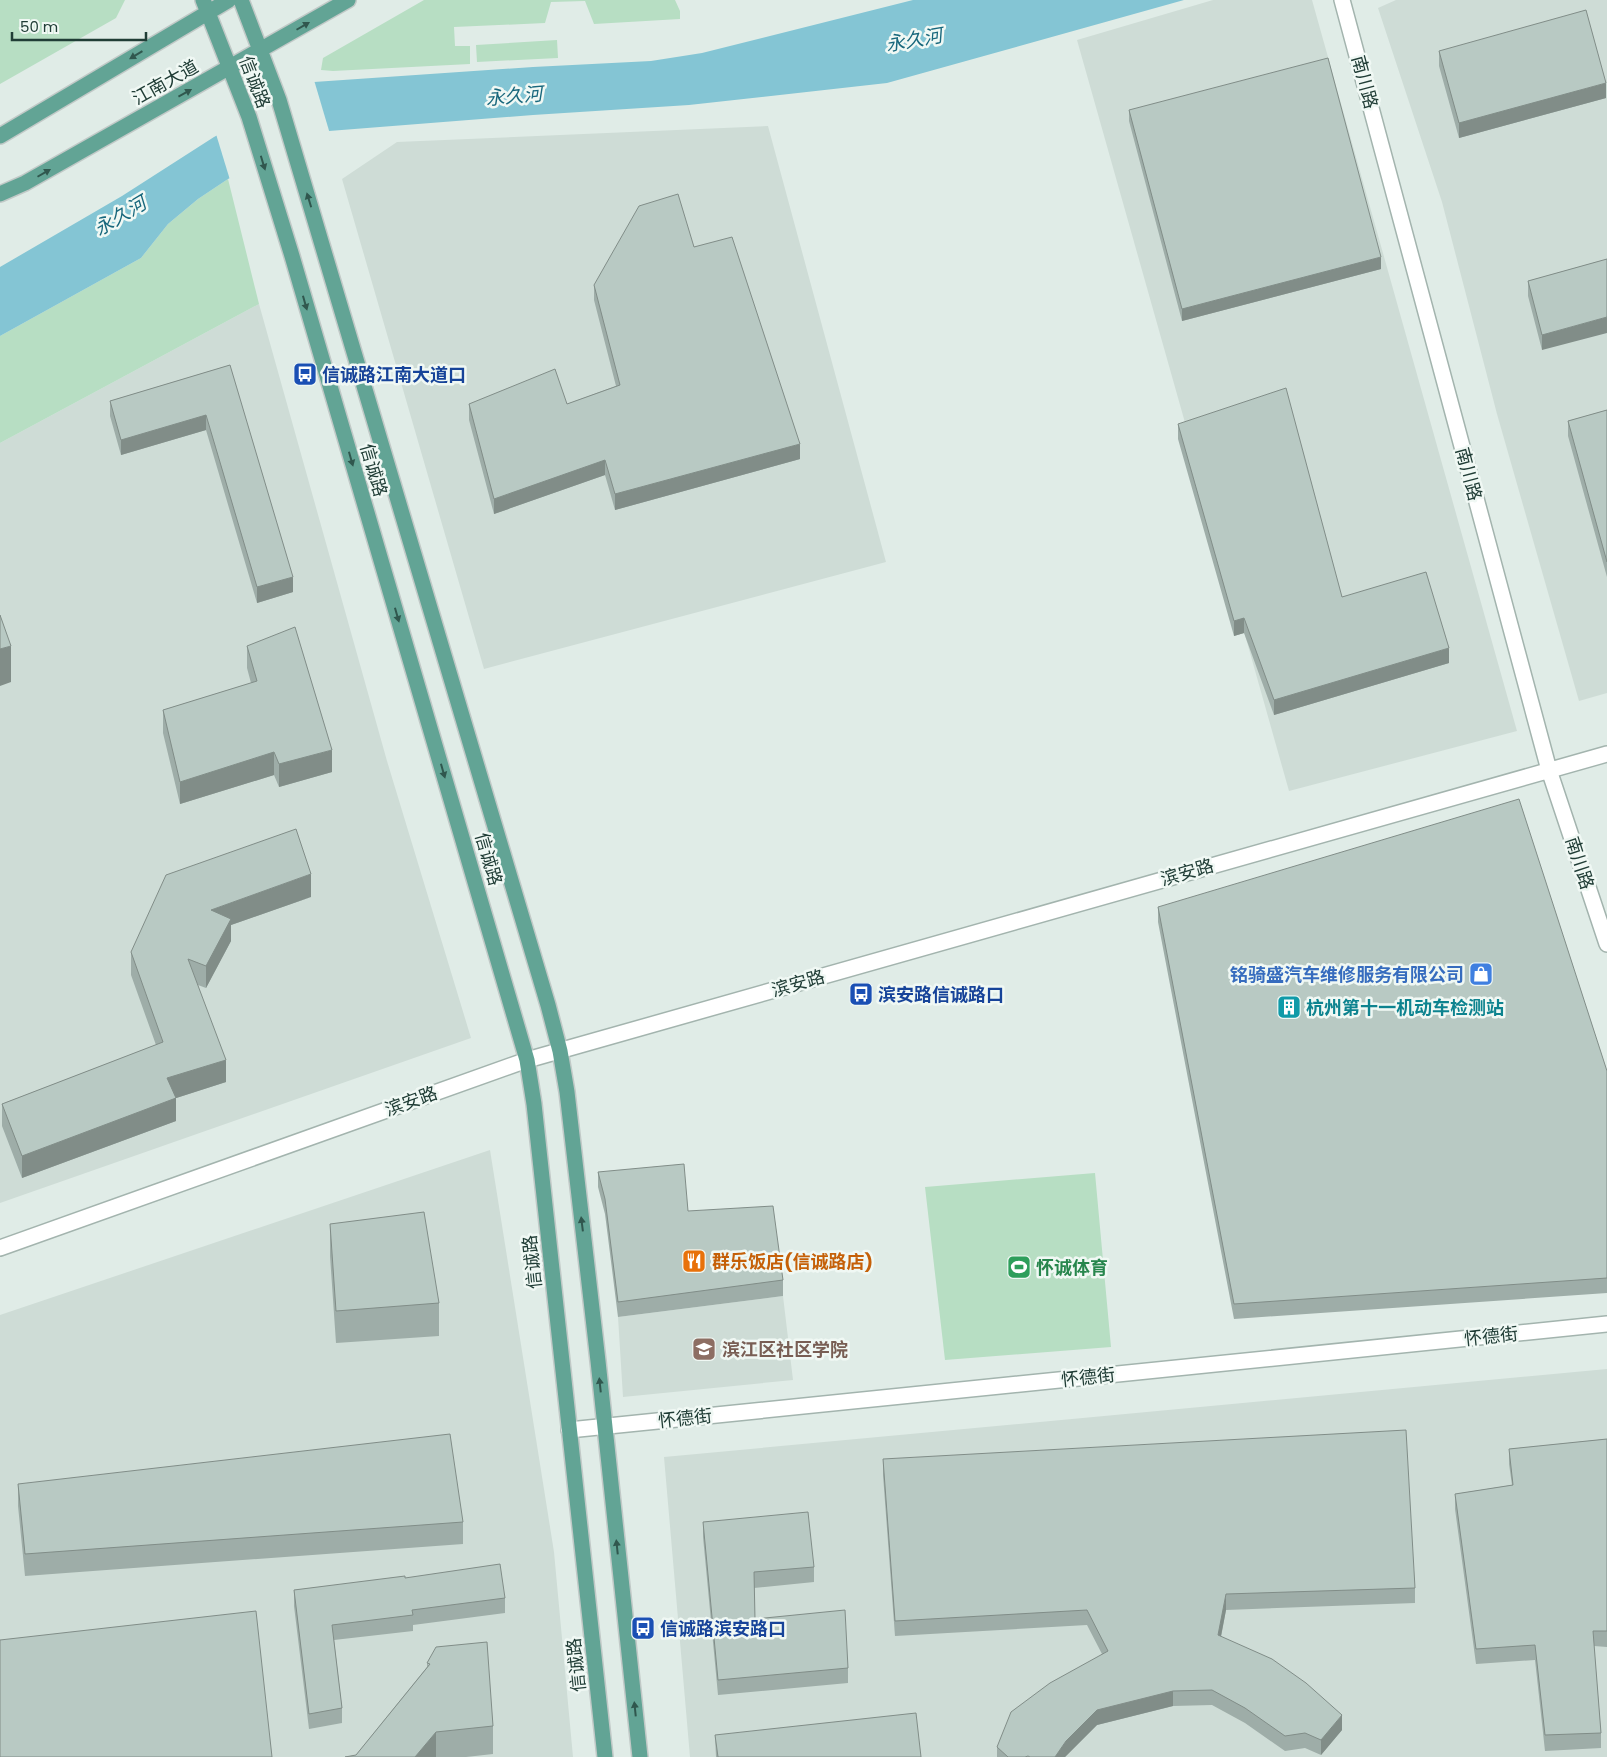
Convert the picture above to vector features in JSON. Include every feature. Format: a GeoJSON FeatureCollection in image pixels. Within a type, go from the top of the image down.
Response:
{"type":"FeatureCollection","features":[{"type":"Feature","properties":{"kind":"main road"},"geometry":{"type":"LineString","coordinates":[[0,136],[206,6],[229,0]]}},
{"type":"Feature","properties":{"kind":"main road","name":"信诚路"},"geometry":{"type":"LineString","coordinates":[[241,0],[279,100],[560,1051],[567,1092],[640,1757]]}},
{"type":"Feature","properties":{"kind":"main road","name":"江南大道"},"geometry":{"type":"LineString","coordinates":[[0,194],[25,183],[348,0]]}},
{"type":"Feature","properties":{"kind":"main road","name":"信诚路"},"geometry":{"type":"LineString","coordinates":[[206,6],[249,117],[292,256],[527,1060],[534,1104],[605,1757]]}},
{"type":"Feature","properties":{"kind":"street","name":"南川路"},"geometry":{"type":"LineString","coordinates":[[1342,0],[1549,770],[1607,944]]}},
{"type":"Feature","properties":{"kind":"street","name":"滨安路"},"geometry":{"type":"LineString","coordinates":[[0,1248],[527,1060],[1607,754]]}},
{"type":"Feature","properties":{"kind":"street","name":"怀德街"},"geometry":{"type":"LineString","coordinates":[[569,1430],[1607,1324]]}},
{"type":"Feature","properties":{"kind":"shaded area"},"geometry":{"type":"Polygon","coordinates":[[[1213,0],[1312,0],[1517,731],[1289,791],[1077,40],[1213,0]]]}},
{"type":"Feature","properties":{"kind":"shaded area"},"geometry":{"type":"Polygon","coordinates":[[[1396,0],[1607,0],[1607,693],[1579,701],[1497,414],[1442,202],[1378,8],[1396,0]]]}},
{"type":"Feature","properties":{"kind":"shaded area"},"geometry":{"type":"Polygon","coordinates":[[[768,126],[886,562],[484,669],[342,179],[397,142],[768,126]]]}},
{"type":"Feature","properties":{"kind":"shaded area"},"geometry":{"type":"Polygon","coordinates":[[[259,304],[387,761],[471,1038],[0,1203],[0,443],[259,304]]]}},
{"type":"Feature","properties":{"kind":"shaded area"},"geometry":{"type":"Polygon","coordinates":[[[490,1150],[554,1552],[573,1757],[0,1757],[0,1315],[490,1150]]]}},
{"type":"Feature","properties":{"kind":"shaded area","name":"滨江区社区学院"},"geometry":{"type":"Polygon","coordinates":[[[783,1296],[793,1380],[623,1397],[618,1317],[783,1296]]]}},
{"type":"Feature","properties":{"kind":"shaded area"},"geometry":{"type":"Polygon","coordinates":[[[1607,1369],[1607,1757],[690,1757],[664,1457],[1607,1369]]]}},
{"type":"Feature","properties":{"kind":"green space"},"geometry":{"type":"Polygon","coordinates":[[[0,0],[125,0],[116,18],[0,84],[0,0]]]}},
{"type":"Feature","properties":{"kind":"green space"},"geometry":{"type":"Polygon","coordinates":[[[424,0],[675,0],[680,11],[680,19],[594,24],[585,1],[551,2],[545,23],[454,27],[455,46],[470,46],[470,64],[321,70],[323,58],[424,0]]]}},
{"type":"Feature","properties":{"kind":"green space"},"geometry":{"type":"Polygon","coordinates":[[[557,40],[558,58],[477,62],[476,45],[557,40]]]}},
{"type":"Feature","properties":{"kind":"green space"},"geometry":{"type":"Polygon","coordinates":[[[228,179],[259,304],[0,443],[0,336],[141,258],[168,224],[198,199],[228,179]]]}},
{"type":"Feature","properties":{"kind":"green space","name":"怀诚体育"},"geometry":{"type":"Polygon","coordinates":[[[1095,1173],[1111,1347],[945,1360],[925,1187],[1095,1173]]]}},
{"type":"Feature","properties":{"kind":"water","name":"永久河"},"geometry":{"type":"Polygon","coordinates":[[[913,0],[1184,0],[887,83],[689,105],[329,131],[228,179],[198,199],[168,224],[141,258],[0,336],[0,267],[122,196],[214,137],[314,82],[651,61],[702,53],[913,0]]]}},
{"type":"Feature","properties":{"kind":"pier"},"geometry":{"type":"Polygon","coordinates":[[[314,80],[330,134],[230,180],[216,134],[314,80]]]}},
{"type":"Feature","properties":{"kind":"building"},"geometry":{"type":"Polygon","coordinates":[[[1586,10],[1606,83],[1459,123],[1439,51],[1586,10]]]}},
{"type":"Feature","properties":{"kind":"building"},"geometry":{"type":"Polygon","coordinates":[[[1328,58],[1381,257],[1182,309],[1129,110],[1328,58]]]}},
{"type":"Feature","properties":{"kind":"building"},"geometry":{"type":"Polygon","coordinates":[[[678,194],[694,247],[732,237],[800,444],[615,494],[605,460],[494,499],[469,404],[555,369],[567,404],[620,385],[594,285],[639,206],[678,194]]]}},
{"type":"Feature","properties":{"kind":"building"},"geometry":{"type":"Polygon","coordinates":[[[1607,259],[1607,317],[1542,335],[1528,281],[1607,259]]]}},
{"type":"Feature","properties":{"kind":"building"},"geometry":{"type":"Polygon","coordinates":[[[230,365],[293,577],[257,587],[206,415],[121,440],[110,401],[230,365]]]}},
{"type":"Feature","properties":{"kind":"building"},"geometry":{"type":"Polygon","coordinates":[[[1286,388],[1342,597],[1426,572],[1449,648],[1274,700],[1244,618],[1234,621],[1178,424],[1286,388]]]}},
{"type":"Feature","properties":{"kind":"building"},"geometry":{"type":"Polygon","coordinates":[[[1607,410],[1607,562],[1568,421],[1607,410]]]}},
{"type":"Feature","properties":{"kind":"building"},"geometry":{"type":"Polygon","coordinates":[[[0,615],[11,646],[0,649],[0,615]]]}},
{"type":"Feature","properties":{"kind":"building"},"geometry":{"type":"Polygon","coordinates":[[[295,627],[332,750],[279,764],[274,752],[180,782],[163,710],[257,681],[247,646],[295,627]]]}},
{"type":"Feature","properties":{"kind":"building","name":"杭州第十一机动车检测站"},"geometry":{"type":"Polygon","coordinates":[[[1519,799],[1607,1071],[1607,1278],[1234,1304],[1158,907],[1519,799]]]}},
{"type":"Feature","properties":{"kind":"building"},"geometry":{"type":"Polygon","coordinates":[[[296,829],[311,874],[211,910],[231,919],[206,966],[188,959],[226,1060],[167,1078],[176,1098],[22,1156],[2,1104],[163,1042],[131,952],[166,875],[296,829]]]}},
{"type":"Feature","properties":{"kind":"building","name":"群乐饭店(信诚路店)"},"geometry":{"type":"Polygon","coordinates":[[[684,1164],[688,1211],[773,1206],[783,1280],[618,1302],[605,1199],[598,1172],[684,1164]]]}},
{"type":"Feature","properties":{"kind":"building"},"geometry":{"type":"Polygon","coordinates":[[[424,1212],[439,1303],[336,1311],[330,1224],[424,1212]]]}},
{"type":"Feature","properties":{"kind":"building"},"geometry":{"type":"Polygon","coordinates":[[[1406,1430],[1415,1588],[1226,1594],[1218,1635],[1272,1659],[1306,1683],[1342,1715],[1321,1740],[1305,1733],[1285,1736],[1245,1708],[1212,1690],[1173,1691],[1097,1710],[1066,1741],[1055,1757],[1008,1757],[997,1747],[1011,1712],[1050,1683],[1108,1651],[1087,1610],[895,1621],[883,1459],[1406,1430]]]}},
{"type":"Feature","properties":{"kind":"building"},"geometry":{"type":"Polygon","coordinates":[[[450,1434],[463,1522],[25,1554],[18,1484],[450,1434]]]}},
{"type":"Feature","properties":{"kind":"building"},"geometry":{"type":"Polygon","coordinates":[[[1607,1439],[1607,1631],[1593,1631],[1601,1733],[1545,1735],[1535,1645],[1476,1649],[1455,1494],[1513,1485],[1509,1449],[1607,1439]]]}},
{"type":"Feature","properties":{"kind":"building"},"geometry":{"type":"Polygon","coordinates":[[[808,1512],[814,1567],[754,1572],[755,1619],[845,1610],[848,1668],[718,1680],[703,1522],[808,1512]]]}},
{"type":"Feature","properties":{"kind":"building"},"geometry":{"type":"Polygon","coordinates":[[[500,1564],[505,1598],[412,1610],[413,1615],[332,1625],[342,1708],[309,1714],[294,1590],[405,1576],[405,1578],[500,1564]]]}},
{"type":"Feature","properties":{"kind":"building"},"geometry":{"type":"Polygon","coordinates":[[[256,1611],[272,1757],[0,1757],[0,1640],[256,1611]]]}},
{"type":"Feature","properties":{"kind":"building"},"geometry":{"type":"Polygon","coordinates":[[[487,1642],[493,1726],[436,1732],[415,1757],[345,1757],[356,1755],[430,1664],[427,1663],[436,1647],[487,1642]]]}},
{"type":"Feature","properties":{"kind":"building"},"geometry":{"type":"Polygon","coordinates":[[[916,1713],[921,1757],[718,1757],[715,1735],[916,1713]]]}},
{"type":"Feature","properties":{"kind":"place","name":"信诚路江南大道口"},"geometry":{"type":"Point","coordinates":[305,374]}},
{"type":"Feature","properties":{"kind":"place","name":"铭骑盛汽车维修服务有限公司"},"geometry":{"type":"Point","coordinates":[1481,974]}},
{"type":"Feature","properties":{"kind":"place","name":"滨安路信诚路口"},"geometry":{"type":"Point","coordinates":[861,994]}},
{"type":"Feature","properties":{"kind":"place","name":"杭州第十一机动车检测站"},"geometry":{"type":"Point","coordinates":[1289,1007]}},
{"type":"Feature","properties":{"kind":"place","name":"群乐饭店(信诚路店)"},"geometry":{"type":"Point","coordinates":[694,1261]}},
{"type":"Feature","properties":{"kind":"place","name":"怀诚体育"},"geometry":{"type":"Point","coordinates":[1019,1267]}},
{"type":"Feature","properties":{"kind":"place","name":"滨江区社区学院"},"geometry":{"type":"Point","coordinates":[704,1349]}},
{"type":"Feature","properties":{"kind":"place","name":"信诚路滨安路口"},"geometry":{"type":"Point","coordinates":[643,1628]}}]}
